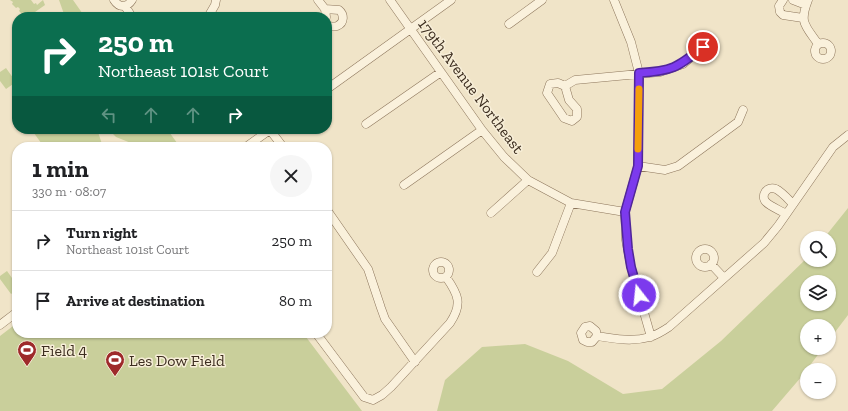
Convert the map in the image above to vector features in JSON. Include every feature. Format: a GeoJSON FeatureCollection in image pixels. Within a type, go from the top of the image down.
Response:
{"type":"FeatureCollection","features":[{"type":"Feature","properties":{"kind":"street"},"geometry":{"type":"LineString","coordinates":[[114,0],[118,5],[129,3]]}},
{"type":"Feature","properties":{"kind":"street"},"geometry":{"type":"LineString","coordinates":[[211,12],[215,6],[216,0]]}},
{"type":"Feature","properties":{"kind":"street"},"geometry":{"type":"LineString","coordinates":[[318,0],[324,12]]}},
{"type":"Feature","properties":{"kind":"street","name":"179th Avenue Northeast"},"geometry":{"type":"LineString","coordinates":[[390,0],[482,130],[504,157],[528,180],[571,203],[625,212]]}},
{"type":"Feature","properties":{"kind":"street"},"geometry":{"type":"LineString","coordinates":[[332,85],[451,0]]}},
{"type":"Feature","properties":{"kind":"street"},"geometry":{"type":"LineString","coordinates":[[509,24],[542,0]]}},
{"type":"Feature","properties":{"kind":"street"},"geometry":{"type":"LineString","coordinates":[[614,0],[631,42],[639,73],[638,166],[625,212],[626,240],[631,267],[651,337]]}},
{"type":"Feature","properties":{"kind":"street"},"geometry":{"type":"LineString","coordinates":[[783,0],[779,6],[780,12],[783,15],[803,18]]}},
{"type":"Feature","properties":{"kind":"street"},"geometry":{"type":"LineString","coordinates":[[793,0],[807,2],[803,18],[807,28],[818,44]]}},
{"type":"Feature","properties":{"kind":"street"},"geometry":{"type":"LineString","coordinates":[[330,12],[339,10],[343,17],[342,23],[337,26],[332,26]]}},
{"type":"Feature","properties":{"kind":"street"},"geometry":{"type":"LineString","coordinates":[[565,86],[575,80],[660,72],[672,69],[683,64],[703,47]]}},
{"type":"Feature","properties":{"kind":"street"},"geometry":{"type":"LineString","coordinates":[[366,124],[441,72]]}},
{"type":"Feature","properties":{"kind":"street"},"geometry":{"type":"LineString","coordinates":[[558,83],[565,86],[569,100],[578,109],[577,117],[572,121],[564,118],[547,93],[550,84],[558,83]]}},
{"type":"Feature","properties":{"kind":"street"},"geometry":{"type":"LineString","coordinates":[[638,166],[665,170],[678,166],[738,122],[743,110]]}},
{"type":"Feature","properties":{"kind":"street"},"geometry":{"type":"LineString","coordinates":[[404,185],[482,130]]}},
{"type":"Feature","properties":{"kind":"street"},"geometry":{"type":"LineString","coordinates":[[253,142],[264,134]]}},
{"type":"Feature","properties":{"kind":"street"},"geometry":{"type":"LineString","coordinates":[[597,336],[619,340],[635,340],[651,337],[669,327],[764,243],[832,147],[848,135]]}},
{"type":"Feature","properties":{"kind":"street"},"geometry":{"type":"LineString","coordinates":[[491,213],[528,180]]}},
{"type":"Feature","properties":{"kind":"street"},"geometry":{"type":"LineString","coordinates":[[786,214],[766,202],[764,196],[766,191],[770,188],[775,189],[793,204]]}},
{"type":"Feature","properties":{"kind":"street"},"geometry":{"type":"LineString","coordinates":[[536,272],[552,253],[571,203]]}},
{"type":"Feature","properties":{"kind":"street"},"geometry":{"type":"LineString","coordinates":[[332,217],[368,269],[385,319],[415,362]]}},
{"type":"Feature","properties":{"kind":"street"},"geometry":{"type":"LineString","coordinates":[[711,264],[724,278]]}},
{"type":"Feature","properties":{"kind":"street"},"geometry":{"type":"LineString","coordinates":[[320,338],[364,397],[373,400],[382,395],[415,362],[455,316],[458,308],[458,298],[446,277]]}},
{"type":"Feature","properties":{"kind":"street"},"geometry":{"type":"LineString","coordinates":[[0,325],[12,316]]}},
{"type":"Feature","properties":{"kind":"green space"},"geometry":{"type":"Polygon","coordinates":[[[10,0],[31,0],[37,5],[43,0],[45,5],[35,12],[20,12],[18,7],[16,8],[12,4],[13,2],[10,0]]]}},
{"type":"Feature","properties":{"kind":"green space"},"geometry":{"type":"Polygon","coordinates":[[[59,0],[73,0],[81,12],[63,12],[59,0]]]}},
{"type":"Feature","properties":{"kind":"green space"},"geometry":{"type":"Polygon","coordinates":[[[6,68],[12,76],[12,85],[6,89],[0,81],[0,72],[6,68]]]}},
{"type":"Feature","properties":{"kind":"green space"},"geometry":{"type":"Polygon","coordinates":[[[35,134],[99,134],[101,142],[40,142],[35,134]]]}},
{"type":"Feature","properties":{"kind":"green space"},"geometry":{"type":"Polygon","coordinates":[[[113,134],[171,134],[176,142],[128,142],[116,137],[113,134]]]}},
{"type":"Feature","properties":{"kind":"green space"},"geometry":{"type":"Polygon","coordinates":[[[848,208],[848,315],[836,331],[836,319],[800,319],[800,355],[818,355],[812,363],[800,363],[800,378],[772,411],[437,411],[445,380],[482,347],[525,344],[568,361],[623,394],[662,389],[721,341],[800,265],[800,267],[836,267],[836,231],[830,231],[848,208]]]}},
{"type":"Feature","properties":{"kind":"green space"},"geometry":{"type":"Polygon","coordinates":[[[7,271],[12,278],[11,294],[0,279],[0,276],[7,271]]]}},
{"type":"Feature","properties":{"kind":"green space"},"geometry":{"type":"Polygon","coordinates":[[[12,327],[12,338],[307,338],[362,411],[0,411],[0,336],[12,327]]]}},
{"type":"Feature","properties":{"kind":"slow traffic"},"geometry":{"type":"LineString","coordinates":[[638,149],[639,89]]}},
{"type":"Feature","properties":{"kind":"place","name":"Field 4"},"geometry":{"type":"Point","coordinates":[27,367]}},
{"type":"Feature","properties":{"kind":"place","name":"Les Dow Field"},"geometry":{"type":"Point","coordinates":[115,377]}},
{"type":"Feature","properties":{"kind":"route"},"geometry":{"type":"LineString","coordinates":[[639,295],[631,267],[626,240],[625,212],[638,166],[639,73],[660,72],[672,69],[683,64],[703,47]]}}]}
